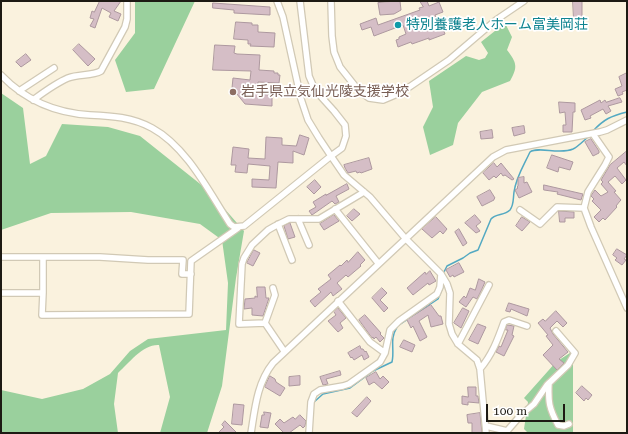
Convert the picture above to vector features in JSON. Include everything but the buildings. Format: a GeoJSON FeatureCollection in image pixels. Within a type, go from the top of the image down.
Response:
{"type":"FeatureCollection","features":[{"type":"Feature","properties":{"kind":"street"},"geometry":{"type":"LineString","coordinates":[[33,100],[68,78],[82,74],[96,74],[101,71],[125,27],[127,19],[127,1]]}},
{"type":"Feature","properties":{"kind":"street"},"geometry":{"type":"LineString","coordinates":[[277,1],[283,17],[301,99],[308,120],[344,175],[364,192],[440,274],[449,288],[449,324],[452,334],[458,344],[477,360],[480,369],[486,433]]}},
{"type":"Feature","properties":{"kind":"street"},"geometry":{"type":"LineString","coordinates":[[43,257],[42,315],[189,314],[191,261],[238,228],[244,226],[342,148],[346,136],[345,125],[314,90],[309,76],[300,1]]}},
{"type":"Feature","properties":{"kind":"street"},"geometry":{"type":"LineString","coordinates":[[331,1],[334,52],[340,67],[359,91],[369,98],[383,100],[402,92],[448,60],[496,20],[524,1]]}},
{"type":"Feature","properties":{"kind":"street"},"geometry":{"type":"LineString","coordinates":[[19,91],[54,68]]}},
{"type":"Feature","properties":{"kind":"street"},"geometry":{"type":"LineString","coordinates":[[1,75],[19,91],[33,100],[47,106],[76,114],[110,115],[126,118],[158,132],[178,148],[230,224],[238,228]]}},
{"type":"Feature","properties":{"kind":"street"},"geometry":{"type":"LineString","coordinates":[[251,433],[258,390],[262,380],[270,367],[284,351],[493,157],[499,153],[518,148],[607,130],[627,120]]}},
{"type":"Feature","properties":{"kind":"street"},"geometry":{"type":"LineString","coordinates":[[591,134],[608,157],[605,165],[588,192],[584,208],[627,308]]}},
{"type":"Feature","properties":{"kind":"street"},"geometry":{"type":"LineString","coordinates":[[265,323],[239,324],[242,264],[252,245],[268,230],[288,219],[319,219],[364,192]]}},
{"type":"Feature","properties":{"kind":"street"},"geometry":{"type":"LineString","coordinates":[[520,210],[540,224],[557,207],[584,208]]}},
{"type":"Feature","properties":{"kind":"street"},"geometry":{"type":"LineString","coordinates":[[335,209],[378,263]]}},
{"type":"Feature","properties":{"kind":"street"},"geometry":{"type":"LineString","coordinates":[[298,219],[309,245]]}},
{"type":"Feature","properties":{"kind":"street"},"geometry":{"type":"LineString","coordinates":[[278,224],[292,260]]}},
{"type":"Feature","properties":{"kind":"street"},"geometry":{"type":"LineString","coordinates":[[1,257],[100,257],[148,260],[183,260],[182,274],[191,274]]}},
{"type":"Feature","properties":{"kind":"street"},"geometry":{"type":"LineString","coordinates":[[309,433],[310,402],[314,394],[320,390],[349,384],[380,362],[385,353],[390,330],[399,321],[437,294],[440,287],[440,274]]}},
{"type":"Feature","properties":{"kind":"street"},"geometry":{"type":"LineString","coordinates":[[458,344],[489,285]]}},
{"type":"Feature","properties":{"kind":"street"},"geometry":{"type":"LineString","coordinates":[[265,323],[275,295],[273,288]]}},
{"type":"Feature","properties":{"kind":"street"},"geometry":{"type":"LineString","coordinates":[[1,293],[43,293]]}},
{"type":"Feature","properties":{"kind":"street"},"geometry":{"type":"LineString","coordinates":[[338,301],[370,342],[385,353]]}},
{"type":"Feature","properties":{"kind":"street"},"geometry":{"type":"LineString","coordinates":[[480,369],[496,345],[504,322],[509,320],[527,326]]}},
{"type":"Feature","properties":{"kind":"street"},"geometry":{"type":"LineString","coordinates":[[265,323],[284,351]]}},
{"type":"Feature","properties":{"kind":"street"},"geometry":{"type":"LineString","coordinates":[[486,426],[507,432],[521,415],[534,404],[549,383],[568,365],[574,353],[556,331]]}},
{"type":"Feature","properties":{"kind":"street"},"geometry":{"type":"LineString","coordinates":[[549,383],[548,401],[553,415],[558,424],[564,426],[569,424]]}},
{"type":"Feature","properties":{"kind":"green space"},"geometry":{"type":"Polygon","coordinates":[[[135,1],[195,1],[154,89],[126,92],[115,60],[135,33],[135,1]]]}},
{"type":"Feature","properties":{"kind":"green space"},"geometry":{"type":"Polygon","coordinates":[[[505,23],[512,37],[507,50],[513,58],[515,65],[510,81],[482,92],[458,123],[453,145],[430,155],[423,127],[433,107],[429,81],[466,56],[479,60],[485,58],[488,53],[481,42],[505,23]]]}},
{"type":"Feature","properties":{"kind":"green space"},"geometry":{"type":"Polygon","coordinates":[[[1,93],[23,108],[30,164],[46,156],[62,124],[108,127],[140,136],[209,191],[244,231],[236,278],[222,386],[207,433],[160,433],[170,397],[159,345],[142,351],[118,373],[114,404],[118,433],[1,433],[1,390],[42,399],[83,389],[110,374],[130,351],[148,339],[226,330],[228,283],[222,240],[200,224],[131,212],[51,213],[1,230],[1,93]]]}},
{"type":"Feature","properties":{"kind":"green space"},"geometry":{"type":"Polygon","coordinates":[[[573,351],[573,433],[528,433],[524,429],[528,402],[524,398],[556,362],[573,351]]]}},
{"type":"Feature","properties":{"kind":"waterway"},"geometry":{"type":"LineString","coordinates":[[593,131],[608,118],[627,112]]}},
{"type":"Feature","properties":{"kind":"waterway"},"geometry":{"type":"LineString","coordinates":[[444,272],[447,266],[478,250],[491,219],[510,210],[513,204],[516,181],[530,152],[534,150],[568,151],[575,148],[588,137]]}},
{"type":"Feature","properties":{"kind":"waterway"},"geometry":{"type":"LineString","coordinates":[[399,325],[438,299],[443,287]]}},
{"type":"Feature","properties":{"kind":"waterway"},"geometry":{"type":"LineString","coordinates":[[314,402],[323,394],[350,388],[373,371],[392,362],[393,336],[397,327]]}},
{"type":"Feature","properties":{"kind":"place","name":"特別養護老人ホーム富美岡荘"},"geometry":{"type":"Point","coordinates":[398,25]}},
{"type":"Feature","properties":{"kind":"place","name":"岩手県立気仙光陵支援学校"},"geometry":{"type":"Point","coordinates":[233,92]}}]}
